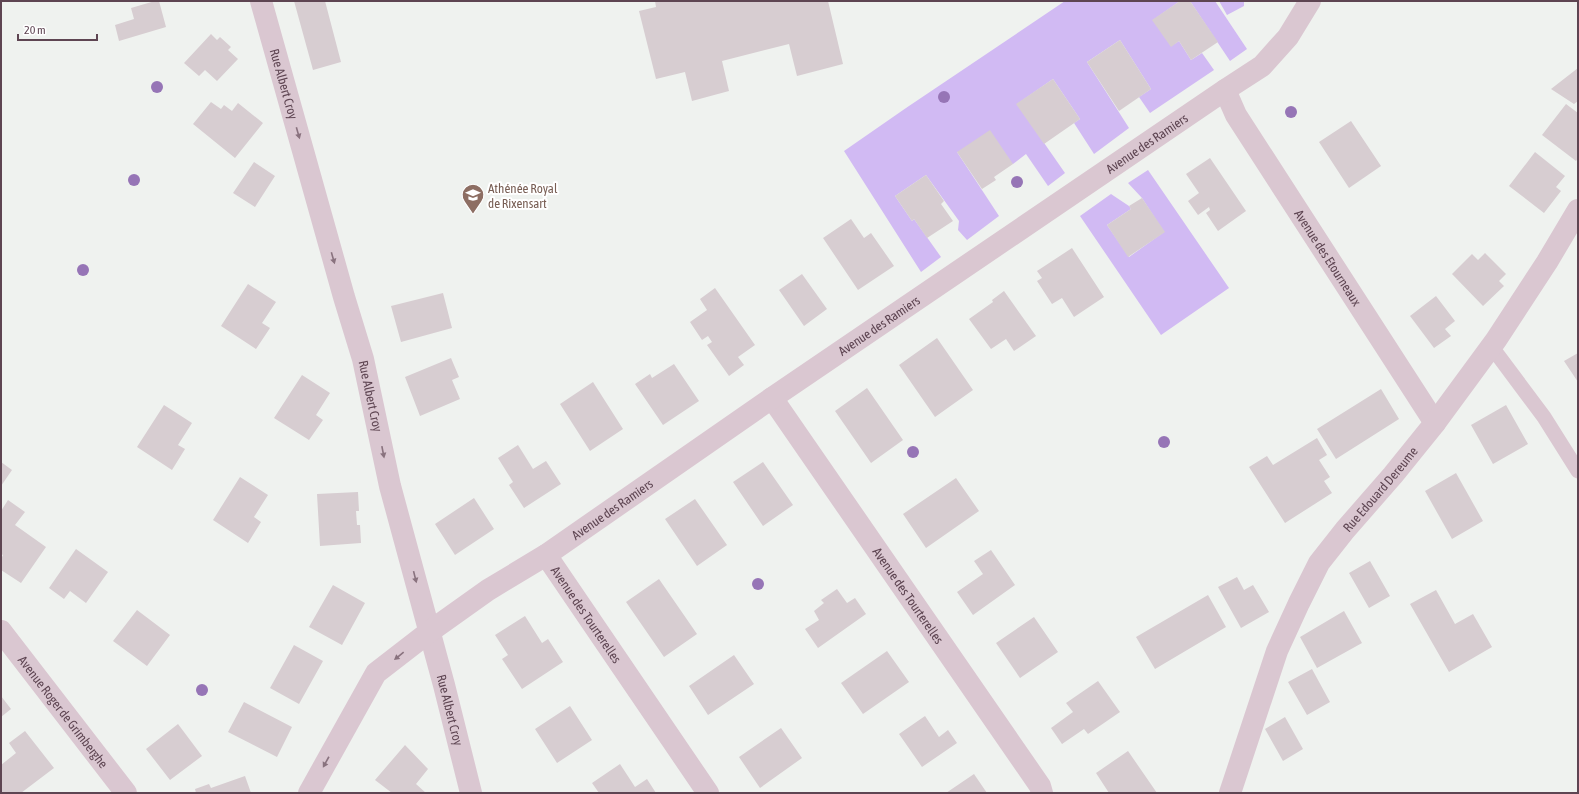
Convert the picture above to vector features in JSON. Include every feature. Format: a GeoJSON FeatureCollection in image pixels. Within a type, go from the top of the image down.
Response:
{"type":"FeatureCollection","features":[{"type":"Feature","properties":{"kind":"street","name":"Rue Albert Croy"},"geometry":{"type":"LineString","coordinates":[[261,1],[344,297],[363,359],[390,486],[412,563],[471,793]]}},
{"type":"Feature","properties":{"kind":"street","name":"Avenue des Ramiers"},"geometry":{"type":"LineString","coordinates":[[429,632],[488,590],[546,555],[772,398],[1262,66],[1288,37],[1310,1]]}},
{"type":"Feature","properties":{"kind":"street","name":"Avenue des Etourneaux"},"geometry":{"type":"LineString","coordinates":[[1225,90],[1236,115],[1435,423]]}},
{"type":"Feature","properties":{"kind":"street","name":"Rue Edouard Dereume"},"geometry":{"type":"LineString","coordinates":[[1230,793],[1277,651],[1319,563],[1435,423],[1491,346],[1547,262],[1578,210]]}},
{"type":"Feature","properties":{"kind":"street","name":"Avenue des Tourterelles"},"geometry":{"type":"LineString","coordinates":[[772,398],[1040,786],[1042,793]]}},
{"type":"Feature","properties":{"kind":"street","name":"Avenue des Tourterelles"},"geometry":{"type":"LineString","coordinates":[[546,555],[708,793]]}},
{"type":"Feature","properties":{"kind":"street","name":"Avenue Roger de Grimberghe"},"geometry":{"type":"LineString","coordinates":[[1,631],[126,793]]}},
{"type":"Feature","properties":{"kind":"street"},"geometry":{"type":"LineString","coordinates":[[309,793],[376,673],[429,632]]}},
{"type":"Feature","properties":{"kind":"lane"},"geometry":{"type":"LineString","coordinates":[[1491,346],[1544,417],[1578,471]]}},
{"type":"Feature","properties":{"kind":"shaded area"},"geometry":{"type":"Polygon","coordinates":[[[1065,1],[1180,1],[1153,20],[1171,46],[1179,41],[1191,60],[1202,53],[1214,70],[1150,113],[1139,97],[1151,89],[1120,40],[1087,62],[1129,128],[1094,154],[1074,123],[1080,119],[1053,79],[1017,104],[1065,173],[1048,186],[1026,154],[1013,164],[957,152],[999,216],[967,240],[958,230],[959,221],[926,175],[895,196],[912,221],[914,219],[941,257],[921,272],[844,151],[1065,1]]]}},
{"type":"Feature","properties":{"kind":"shaded area"},"geometry":{"type":"Polygon","coordinates":[[[1190,1],[1215,1],[1247,49],[1230,61],[1190,1]]]}},
{"type":"Feature","properties":{"kind":"shaded area"},"geometry":{"type":"Polygon","coordinates":[[[1219,1],[1244,1],[1244,6],[1227,15],[1219,1]]]}},
{"type":"Feature","properties":{"kind":"shaded area"},"geometry":{"type":"Polygon","coordinates":[[[1148,170],[1229,288],[1161,335],[1080,216],[1111,194],[1129,206],[1131,209],[1107,225],[1129,257],[1164,232],[1142,198],[1128,183],[1148,170]]]}},
{"type":"Feature","properties":{"kind":"building"},"geometry":{"type":"Polygon","coordinates":[[[159,1],[166,27],[119,41],[115,25],[134,19],[131,8],[159,1]]]}},
{"type":"Feature","properties":{"kind":"building"},"geometry":{"type":"Polygon","coordinates":[[[294,1],[325,1],[341,62],[313,70],[294,1]]]}},
{"type":"Feature","properties":{"kind":"building"},"geometry":{"type":"Polygon","coordinates":[[[655,1],[828,1],[843,64],[797,76],[789,44],[722,61],[729,91],[692,101],[685,72],[656,79],[639,11],[656,7],[655,1]]]}},
{"type":"Feature","properties":{"kind":"building"},"geometry":{"type":"Polygon","coordinates":[[[1180,1],[1190,1],[1218,42],[1191,60],[1179,41],[1171,47],[1152,20],[1180,1]]]}},
{"type":"Feature","properties":{"kind":"building"},"geometry":{"type":"Polygon","coordinates":[[[211,34],[217,40],[220,37],[231,47],[228,50],[238,59],[217,81],[205,70],[199,76],[184,63],[211,34]]]}},
{"type":"Feature","properties":{"kind":"building"},"geometry":{"type":"Polygon","coordinates":[[[1120,40],[1151,89],[1119,111],[1087,62],[1120,40]]]}},
{"type":"Feature","properties":{"kind":"building"},"geometry":{"type":"Polygon","coordinates":[[[1578,68],[1578,101],[1574,104],[1551,89],[1578,68]]]}},
{"type":"Feature","properties":{"kind":"building"},"geometry":{"type":"Polygon","coordinates":[[[1053,79],[1080,119],[1044,144],[1016,104],[1053,79]]]}},
{"type":"Feature","properties":{"kind":"building"},"geometry":{"type":"Polygon","coordinates":[[[211,102],[221,109],[224,105],[232,111],[238,103],[263,123],[235,158],[193,124],[211,102]]]}},
{"type":"Feature","properties":{"kind":"building"},"geometry":{"type":"Polygon","coordinates":[[[1566,104],[1578,113],[1578,158],[1576,161],[1542,135],[1566,104]]]}},
{"type":"Feature","properties":{"kind":"building"},"geometry":{"type":"Polygon","coordinates":[[[1351,121],[1381,166],[1349,188],[1319,142],[1351,121]]]}},
{"type":"Feature","properties":{"kind":"building"},"geometry":{"type":"Polygon","coordinates":[[[990,130],[1013,164],[994,177],[996,180],[982,189],[957,152],[990,130]]]}},
{"type":"Feature","properties":{"kind":"building"},"geometry":{"type":"Polygon","coordinates":[[[1535,152],[1565,176],[1556,187],[1561,191],[1544,213],[1509,186],[1535,152]]]}},
{"type":"Feature","properties":{"kind":"building"},"geometry":{"type":"Polygon","coordinates":[[[1210,158],[1246,211],[1218,231],[1206,213],[1210,210],[1209,207],[1198,215],[1188,201],[1199,193],[1186,174],[1210,158]]]}},
{"type":"Feature","properties":{"kind":"building"},"geometry":{"type":"Polygon","coordinates":[[[254,162],[275,176],[255,207],[233,193],[254,162]]]}},
{"type":"Feature","properties":{"kind":"building"},"geometry":{"type":"Polygon","coordinates":[[[926,175],[944,201],[941,204],[953,221],[927,238],[914,219],[912,221],[895,196],[926,175]]]}},
{"type":"Feature","properties":{"kind":"building"},"geometry":{"type":"Polygon","coordinates":[[[1142,198],[1165,232],[1128,257],[1107,225],[1131,209],[1129,206],[1142,198]]]}},
{"type":"Feature","properties":{"kind":"building"},"geometry":{"type":"Polygon","coordinates":[[[851,219],[864,238],[871,233],[894,266],[858,290],[823,238],[851,219]]]}},
{"type":"Feature","properties":{"kind":"building"},"geometry":{"type":"Polygon","coordinates":[[[1072,248],[1104,297],[1074,317],[1062,298],[1052,304],[1037,281],[1042,278],[1037,271],[1072,248]]]}},
{"type":"Feature","properties":{"kind":"building"},"geometry":{"type":"Polygon","coordinates":[[[1485,253],[1506,274],[1499,281],[1504,286],[1483,306],[1452,274],[1472,254],[1478,260],[1485,253]]]}},
{"type":"Feature","properties":{"kind":"building"},"geometry":{"type":"Polygon","coordinates":[[[802,274],[827,309],[804,326],[779,290],[802,274]]]}},
{"type":"Feature","properties":{"kind":"building"},"geometry":{"type":"Polygon","coordinates":[[[248,284],[276,302],[262,323],[270,328],[256,349],[221,326],[248,284]]]}},
{"type":"Feature","properties":{"kind":"building"},"geometry":{"type":"Polygon","coordinates":[[[715,288],[755,345],[738,357],[744,365],[729,376],[707,345],[712,342],[708,336],[702,340],[690,322],[707,310],[700,299],[715,288]]]}},
{"type":"Feature","properties":{"kind":"building"},"geometry":{"type":"Polygon","coordinates":[[[1004,291],[1036,336],[1014,351],[1006,339],[991,349],[969,319],[993,302],[992,300],[1004,291]]]}},
{"type":"Feature","properties":{"kind":"building"},"geometry":{"type":"Polygon","coordinates":[[[443,293],[452,328],[401,342],[391,306],[443,293]]]}},
{"type":"Feature","properties":{"kind":"building"},"geometry":{"type":"Polygon","coordinates":[[[1436,296],[1455,321],[1445,329],[1451,336],[1434,348],[1410,316],[1436,296]]]}},
{"type":"Feature","properties":{"kind":"building"},"geometry":{"type":"Polygon","coordinates":[[[937,338],[973,390],[935,417],[899,365],[937,338]]]}},
{"type":"Feature","properties":{"kind":"building"},"geometry":{"type":"Polygon","coordinates":[[[1578,353],[1578,382],[1564,361],[1578,353]]]}},
{"type":"Feature","properties":{"kind":"building"},"geometry":{"type":"Polygon","coordinates":[[[451,358],[459,377],[452,380],[460,399],[420,416],[405,377],[451,358]]]}},
{"type":"Feature","properties":{"kind":"building"},"geometry":{"type":"Polygon","coordinates":[[[674,364],[699,401],[663,425],[635,384],[650,374],[652,378],[674,364]]]}},
{"type":"Feature","properties":{"kind":"building"},"geometry":{"type":"Polygon","coordinates":[[[302,375],[330,393],[316,415],[323,420],[309,440],[274,418],[302,375]]]}},
{"type":"Feature","properties":{"kind":"building"},"geometry":{"type":"Polygon","coordinates":[[[593,382],[623,429],[590,451],[560,404],[593,382]]]}},
{"type":"Feature","properties":{"kind":"building"},"geometry":{"type":"Polygon","coordinates":[[[867,388],[903,440],[871,463],[835,411],[867,388]]]}},
{"type":"Feature","properties":{"kind":"building"},"geometry":{"type":"Polygon","coordinates":[[[1381,389],[1399,419],[1336,459],[1317,429],[1381,389]]]}},
{"type":"Feature","properties":{"kind":"building"},"geometry":{"type":"Polygon","coordinates":[[[164,405],[192,423],[178,445],[185,449],[172,470],[137,447],[164,405]]]}},
{"type":"Feature","properties":{"kind":"building"},"geometry":{"type":"Polygon","coordinates":[[[1506,405],[1528,444],[1493,464],[1471,425],[1506,405]]]}},
{"type":"Feature","properties":{"kind":"building"},"geometry":{"type":"Polygon","coordinates":[[[1317,438],[1327,455],[1319,460],[1330,477],[1324,481],[1332,493],[1285,523],[1249,467],[1267,456],[1273,465],[1317,438]]]}},
{"type":"Feature","properties":{"kind":"building"},"geometry":{"type":"Polygon","coordinates":[[[518,445],[533,469],[546,461],[561,484],[524,508],[509,485],[513,482],[498,458],[518,445]]]}},
{"type":"Feature","properties":{"kind":"building"},"geometry":{"type":"Polygon","coordinates":[[[1,462],[12,470],[1,486],[1,462]]]}},
{"type":"Feature","properties":{"kind":"building"},"geometry":{"type":"Polygon","coordinates":[[[763,462],[793,505],[763,526],[733,482],[763,462]]]}},
{"type":"Feature","properties":{"kind":"building"},"geometry":{"type":"Polygon","coordinates":[[[1456,473],[1483,521],[1452,539],[1425,491],[1456,473]]]}},
{"type":"Feature","properties":{"kind":"building"},"geometry":{"type":"Polygon","coordinates":[[[240,477],[268,495],[254,517],[261,522],[248,543],[213,520],[240,477]]]}},
{"type":"Feature","properties":{"kind":"building"},"geometry":{"type":"Polygon","coordinates":[[[956,478],[979,511],[926,548],[903,514],[956,478]]]}},
{"type":"Feature","properties":{"kind":"building"},"geometry":{"type":"Polygon","coordinates":[[[358,492],[359,511],[356,511],[357,525],[360,525],[361,543],[320,546],[317,494],[358,492]]]}},
{"type":"Feature","properties":{"kind":"building"},"geometry":{"type":"Polygon","coordinates":[[[474,498],[494,529],[455,555],[435,524],[474,498]]]}},
{"type":"Feature","properties":{"kind":"building"},"geometry":{"type":"Polygon","coordinates":[[[695,499],[727,545],[697,566],[665,519],[695,499]]]}},
{"type":"Feature","properties":{"kind":"building"},"geometry":{"type":"Polygon","coordinates":[[[8,500],[25,512],[15,525],[46,547],[21,583],[1,570],[1,559],[3,555],[1,554],[1,511],[8,500]]]}},
{"type":"Feature","properties":{"kind":"building"},"geometry":{"type":"Polygon","coordinates":[[[76,549],[108,572],[86,603],[70,591],[64,599],[49,588],[76,549]]]}},
{"type":"Feature","properties":{"kind":"building"},"geometry":{"type":"Polygon","coordinates":[[[991,550],[1015,585],[973,615],[957,592],[983,574],[974,561],[991,550]]]}},
{"type":"Feature","properties":{"kind":"building"},"geometry":{"type":"Polygon","coordinates":[[[1370,561],[1390,596],[1369,608],[1349,573],[1370,561]]]}},
{"type":"Feature","properties":{"kind":"building"},"geometry":{"type":"Polygon","coordinates":[[[1237,577],[1244,590],[1253,585],[1269,612],[1241,628],[1218,587],[1237,577]]]}},
{"type":"Feature","properties":{"kind":"building"},"geometry":{"type":"Polygon","coordinates":[[[659,579],[697,634],[664,657],[626,602],[659,579]]]}},
{"type":"Feature","properties":{"kind":"building"},"geometry":{"type":"Polygon","coordinates":[[[333,585],[365,603],[342,645],[309,627],[333,585]]]}},
{"type":"Feature","properties":{"kind":"building"},"geometry":{"type":"Polygon","coordinates":[[[837,589],[847,603],[855,598],[866,614],[818,648],[805,629],[819,620],[814,611],[824,603],[821,600],[837,589]]]}},
{"type":"Feature","properties":{"kind":"building"},"geometry":{"type":"Polygon","coordinates":[[[1436,590],[1455,624],[1473,614],[1492,647],[1449,672],[1410,604],[1436,590]]]}},
{"type":"Feature","properties":{"kind":"building"},"geometry":{"type":"Polygon","coordinates":[[[1208,595],[1226,627],[1155,669],[1136,637],[1208,595]]]}},
{"type":"Feature","properties":{"kind":"building"},"geometry":{"type":"Polygon","coordinates":[[[137,610],[170,635],[147,666],[113,641],[137,610]]]}},
{"type":"Feature","properties":{"kind":"building"},"geometry":{"type":"Polygon","coordinates":[[[1344,611],[1362,643],[1317,668],[1300,637],[1344,611]]]}},
{"type":"Feature","properties":{"kind":"building"},"geometry":{"type":"Polygon","coordinates":[[[525,616],[542,643],[548,639],[563,662],[522,689],[502,659],[508,655],[495,635],[525,616]]]}},
{"type":"Feature","properties":{"kind":"building"},"geometry":{"type":"Polygon","coordinates":[[[1034,617],[1058,652],[1020,678],[996,643],[1034,617]]]}},
{"type":"Feature","properties":{"kind":"building"},"geometry":{"type":"Polygon","coordinates":[[[294,645],[323,661],[299,704],[270,688],[294,645]]]}},
{"type":"Feature","properties":{"kind":"building"},"geometry":{"type":"Polygon","coordinates":[[[887,651],[909,682],[863,714],[841,683],[887,651]]]}},
{"type":"Feature","properties":{"kind":"building"},"geometry":{"type":"Polygon","coordinates":[[[734,655],[754,684],[708,715],[689,686],[734,655]]]}},
{"type":"Feature","properties":{"kind":"building"},"geometry":{"type":"Polygon","coordinates":[[[1312,669],[1330,702],[1307,715],[1288,682],[1312,669]]]}},
{"type":"Feature","properties":{"kind":"building"},"geometry":{"type":"Polygon","coordinates":[[[1098,681],[1120,712],[1088,734],[1084,729],[1062,744],[1051,728],[1073,712],[1066,703],[1098,681]]]}},
{"type":"Feature","properties":{"kind":"building"},"geometry":{"type":"Polygon","coordinates":[[[1,696],[11,709],[1,717],[1,696]]]}},
{"type":"Feature","properties":{"kind":"building"},"geometry":{"type":"Polygon","coordinates":[[[244,702],[292,727],[277,757],[228,732],[244,702]]]}},
{"type":"Feature","properties":{"kind":"building"},"geometry":{"type":"Polygon","coordinates":[[[570,706],[592,740],[557,763],[535,729],[570,706]]]}},
{"type":"Feature","properties":{"kind":"building"},"geometry":{"type":"Polygon","coordinates":[[[925,716],[939,737],[948,730],[957,743],[922,767],[899,734],[925,716]]]}},
{"type":"Feature","properties":{"kind":"building"},"geometry":{"type":"Polygon","coordinates":[[[1285,717],[1303,749],[1283,761],[1265,729],[1285,717]]]}},
{"type":"Feature","properties":{"kind":"building"},"geometry":{"type":"Polygon","coordinates":[[[178,724],[202,756],[170,780],[146,749],[178,724]]]}},
{"type":"Feature","properties":{"kind":"building"},"geometry":{"type":"Polygon","coordinates":[[[781,728],[802,758],[760,788],[739,757],[781,728]]]}},
{"type":"Feature","properties":{"kind":"building"},"geometry":{"type":"Polygon","coordinates":[[[25,731],[54,768],[21,793],[3,793],[1,790],[1,765],[16,753],[9,743],[25,731]]]}},
{"type":"Feature","properties":{"kind":"building"},"geometry":{"type":"Polygon","coordinates":[[[405,745],[428,769],[416,784],[426,793],[392,793],[375,780],[405,745]]]}},
{"type":"Feature","properties":{"kind":"building"},"geometry":{"type":"Polygon","coordinates":[[[1128,751],[1157,793],[1109,793],[1096,773],[1128,751]]]}},
{"type":"Feature","properties":{"kind":"building"},"geometry":{"type":"Polygon","coordinates":[[[620,764],[635,787],[647,779],[656,793],[599,793],[592,783],[620,764]]]}},
{"type":"Feature","properties":{"kind":"building"},"geometry":{"type":"Polygon","coordinates":[[[974,774],[987,793],[946,793],[974,774]]]}},
{"type":"Feature","properties":{"kind":"building"},"geometry":{"type":"Polygon","coordinates":[[[245,776],[251,793],[196,793],[195,789],[209,784],[211,788],[245,776]]]}},
{"type":"Feature","properties":{"kind":"place","name":"Athénée Royal de Rixensart"},"geometry":{"type":"Point","coordinates":[473,214]}}]}
